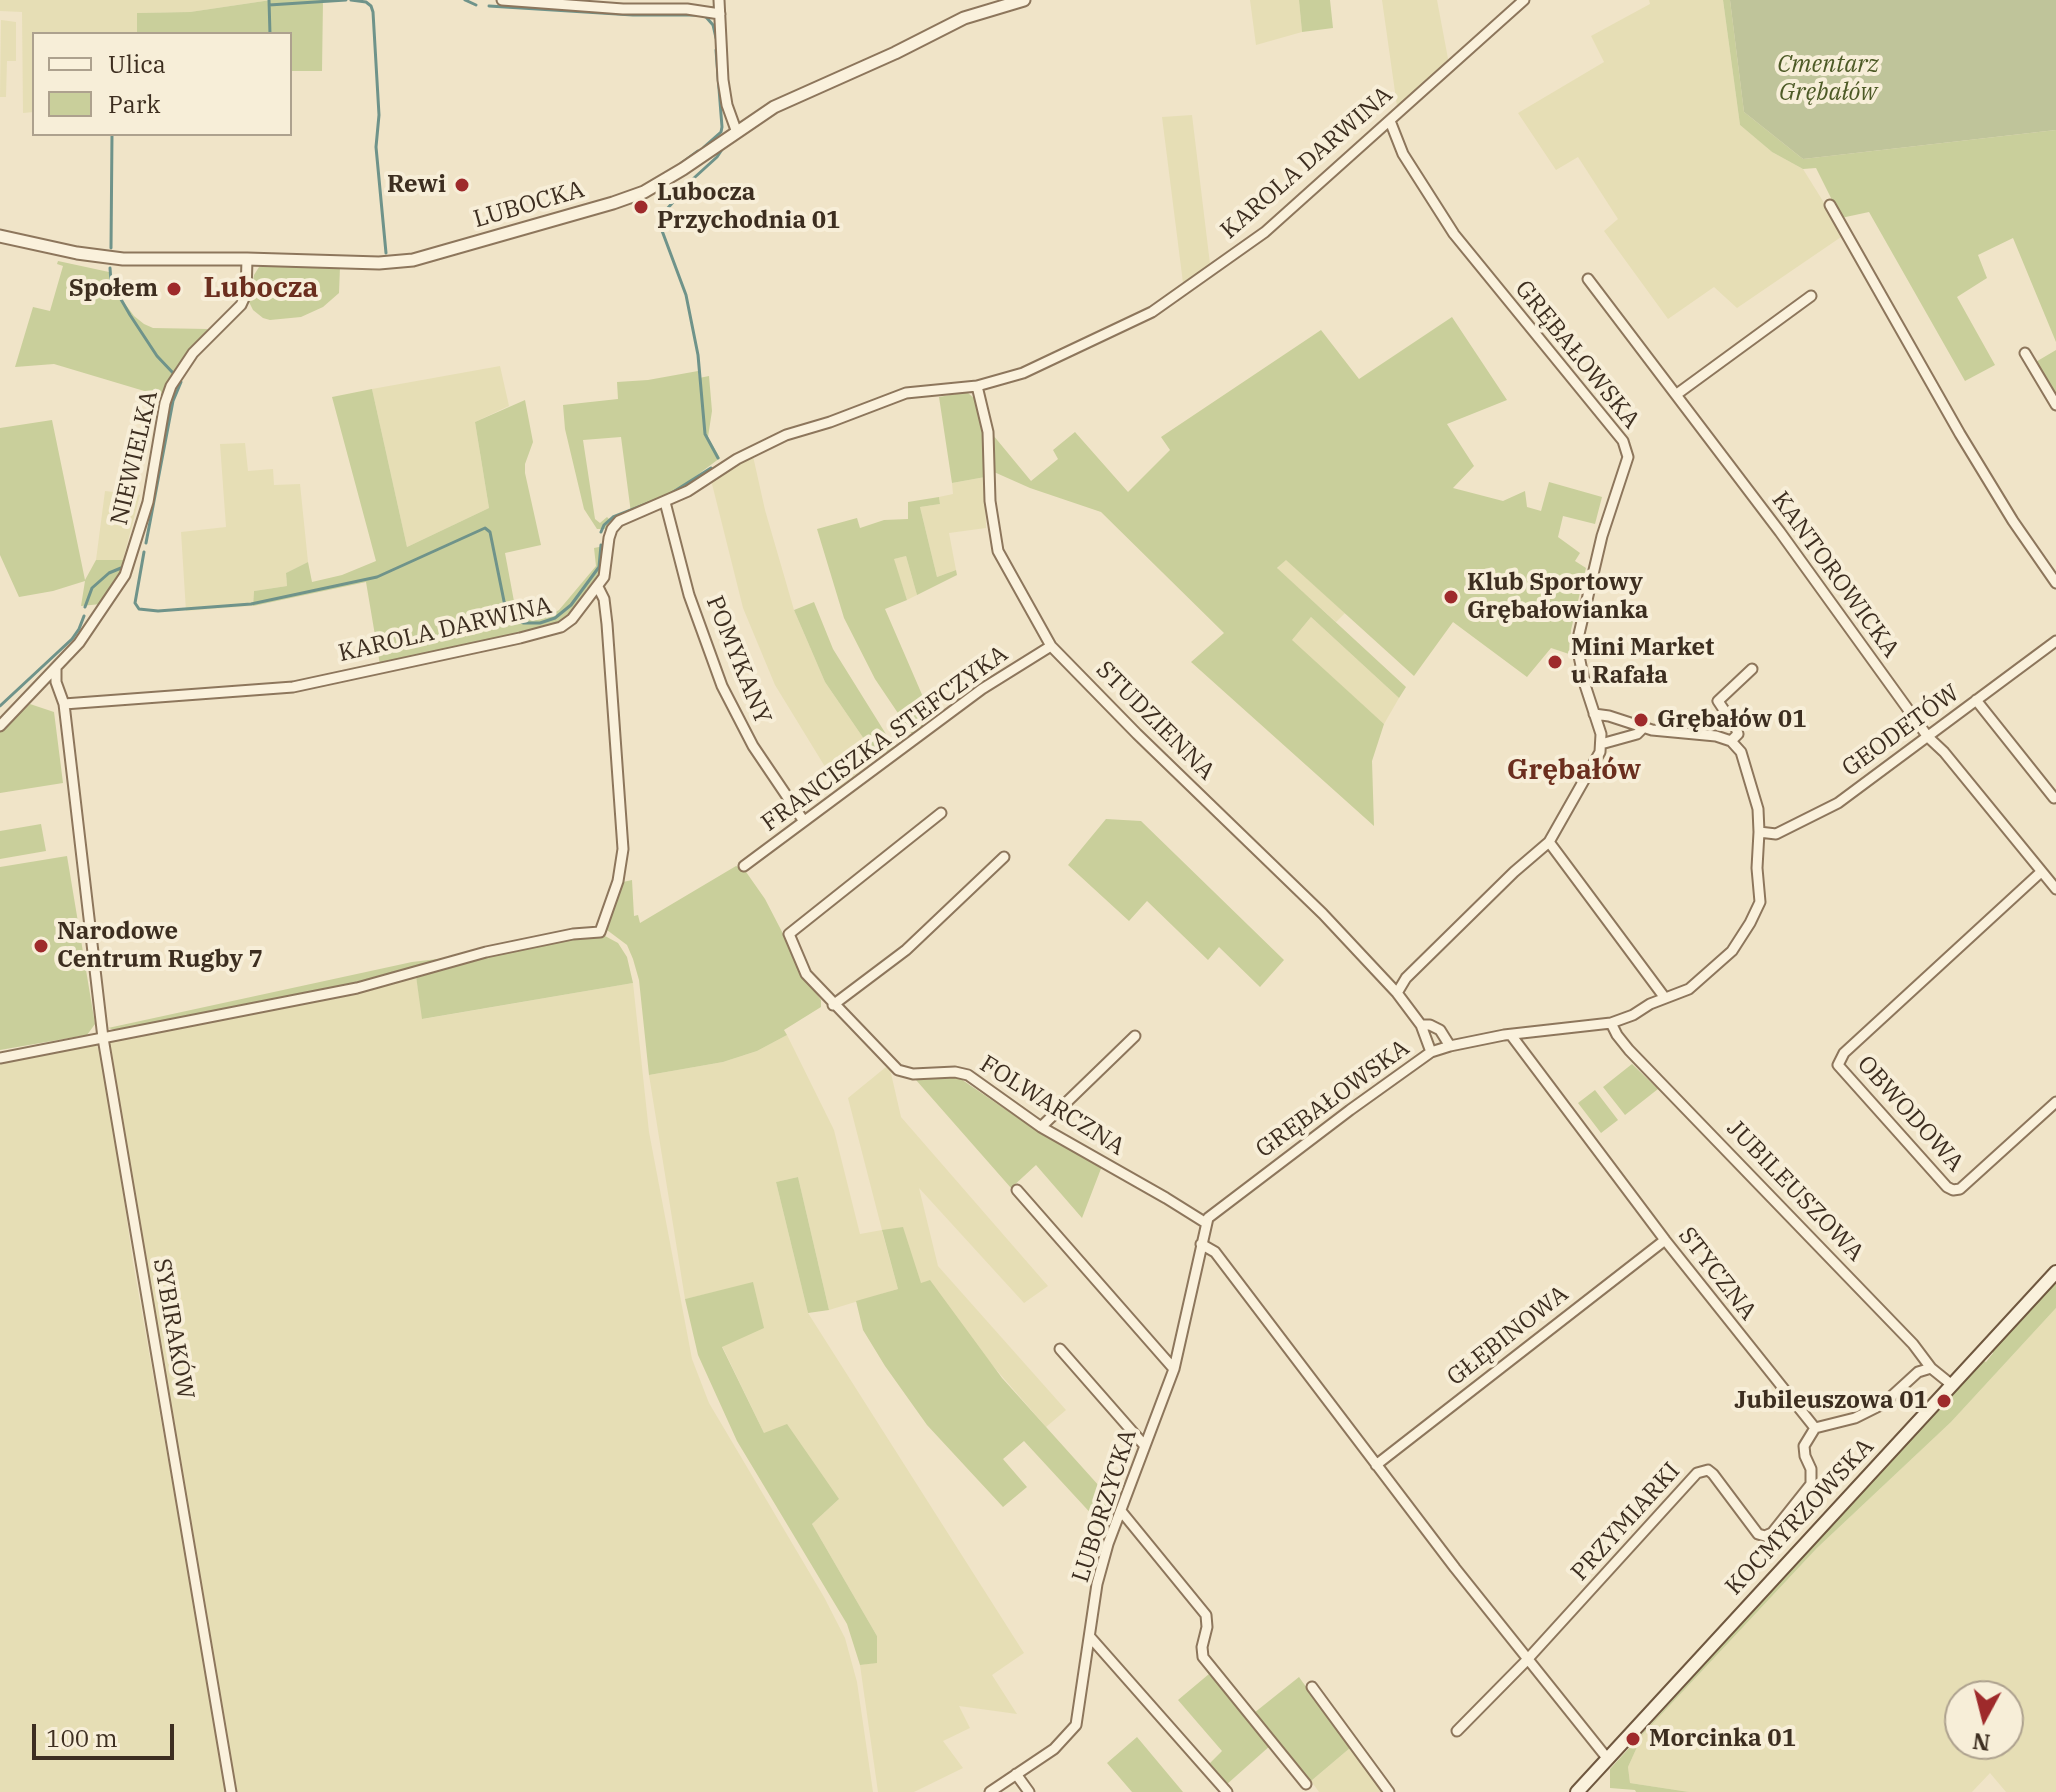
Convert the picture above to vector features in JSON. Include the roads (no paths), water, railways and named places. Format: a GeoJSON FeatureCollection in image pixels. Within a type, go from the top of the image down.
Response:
{"type":"FeatureCollection","features":[{"type":"Feature","properties":{"kind":"main road","name":"KOCMYRZOWSKA"},"geometry":{"type":"LineString","coordinates":[[1583,1790],[1607,1758],[2056,1272]]}},
{"type":"Feature","properties":{"kind":"street"},"geometry":{"type":"LineString","coordinates":[[502,0],[623,9],[687,9],[720,14]]}},
{"type":"Feature","properties":{"kind":"street"},"geometry":{"type":"LineString","coordinates":[[719,0],[725,92],[730,118],[736,130]]}},
{"type":"Feature","properties":{"kind":"street","name":"LUBOCKA"},"geometry":{"type":"LineString","coordinates":[[0,236],[106,258],[390,263],[433,255],[644,192],[774,107],[964,18],[1024,0]]}},
{"type":"Feature","properties":{"kind":"street","name":"KAROLA DARWINA"},"geometry":{"type":"LineString","coordinates":[[64,704],[293,687],[561,627],[572,619],[604,577],[612,529],[619,521],[688,491],[737,459],[786,435],[906,393],[977,386],[1023,373],[1152,312],[1265,232],[1524,0]]}},
{"type":"Feature","properties":{"kind":"street","name":"GRĘBAŁOWSKA"},"geometry":{"type":"LineString","coordinates":[[1390,121],[1403,154],[1454,234],[1623,441],[1628,457],[1602,536],[1579,634],[1582,670],[1601,744]]}},
{"type":"Feature","properties":{"kind":"street"},"geometry":{"type":"LineString","coordinates":[[1830,205],[1996,495],[2056,583]]}},
{"type":"Feature","properties":{"kind":"street","name":"NIEWIELKA"},"geometry":{"type":"LineString","coordinates":[[56,669],[105,606],[131,562],[148,502],[165,403],[173,383],[193,353],[241,305],[246,294],[247,259]]}},
{"type":"Feature","properties":{"kind":"street","name":"KANTOROWICKA"},"geometry":{"type":"LineString","coordinates":[[1588,279],[1677,394],[1928,737],[1944,752],[2056,889]]}},
{"type":"Feature","properties":{"kind":"street"},"geometry":{"type":"LineString","coordinates":[[1677,394],[1811,296]]}},
{"type":"Feature","properties":{"kind":"street"},"geometry":{"type":"LineString","coordinates":[[2025,353],[2056,405]]}},
{"type":"Feature","properties":{"kind":"street","name":"STUDZIENNA"},"geometry":{"type":"LineString","coordinates":[[977,386],[988,432],[990,501],[998,551],[1051,646],[1323,914],[1397,993],[1421,1025],[1431,1052]]}},
{"type":"Feature","properties":{"kind":"street","name":"POMYKANY"},"geometry":{"type":"LineString","coordinates":[[665,502],[689,595],[722,686],[753,746],[803,820]]}},
{"type":"Feature","properties":{"kind":"street"},"geometry":{"type":"LineString","coordinates":[[0,1058],[357,988],[486,952],[573,934],[600,932],[618,881],[623,849],[607,624],[604,599],[598,587]]}},
{"type":"Feature","properties":{"kind":"street","name":"GEODETÓW"},"geometry":{"type":"LineString","coordinates":[[1759,832],[1776,834],[1838,803],[2056,641]]}},
{"type":"Feature","properties":{"kind":"street","name":"FRANCISZKA STEFCZYKA"},"geometry":{"type":"LineString","coordinates":[[744,866],[982,689],[1051,646]]}},
{"type":"Feature","properties":{"kind":"street"},"geometry":{"type":"LineString","coordinates":[[0,726],[56,669]]}},
{"type":"Feature","properties":{"kind":"street","name":"SYBIRAKÓW"},"geometry":{"type":"LineString","coordinates":[[56,669],[56,682],[64,704],[103,1038],[231,1792]]}},
{"type":"Feature","properties":{"kind":"street","name":"GRĘBAŁOWSKA"},"geometry":{"type":"LineString","coordinates":[[1206,1223],[1211,1215],[1251,1183],[1431,1052],[1511,1035],[1611,1023],[1689,989],[1718,966],[1732,951],[1760,902],[1758,809],[1741,752],[1731,741],[1738,734],[1736,728],[1718,701],[1752,669]]}},
{"type":"Feature","properties":{"kind":"street"},"geometry":{"type":"LineString","coordinates":[[1976,700],[2054,798]]}},
{"type":"Feature","properties":{"kind":"street"},"geometry":{"type":"LineString","coordinates":[[1594,714],[1643,728],[1716,736],[1731,741]]}},
{"type":"Feature","properties":{"kind":"street"},"geometry":{"type":"LineString","coordinates":[[1397,993],[1406,978],[1549,842],[1597,758],[1601,744],[1637,734],[1643,728]]}},
{"type":"Feature","properties":{"kind":"street","name":"FOLWARCZNA"},"geometry":{"type":"LineString","coordinates":[[941,813],[789,934],[806,974],[898,1070],[919,1075],[955,1072],[968,1075],[1041,1127],[1206,1223]]}},
{"type":"Feature","properties":{"kind":"street"},"geometry":{"type":"LineString","coordinates":[[1549,842],[1665,998]]}},
{"type":"Feature","properties":{"kind":"street"},"geometry":{"type":"LineString","coordinates":[[833,1005],[906,950],[1004,857]]}},
{"type":"Feature","properties":{"kind":"street","name":"OBWODOWA"},"geometry":{"type":"LineString","coordinates":[[2041,872],[1844,1053],[1838,1065],[1953,1190],[1960,1189],[2056,1102]]}},
{"type":"Feature","properties":{"kind":"street","name":"JUBILEUSZOWA"},"geometry":{"type":"LineString","coordinates":[[1611,1023],[1629,1050],[1913,1344],[1931,1368],[1952,1385]]}},
{"type":"Feature","properties":{"kind":"street","name":"STUDZIENNA"},"geometry":{"type":"LineString","coordinates":[[1421,1025],[1440,1030],[1450,1046]]}},
{"type":"Feature","properties":{"kind":"street","name":"STYCZNA"},"geometry":{"type":"LineString","coordinates":[[1511,1035],[1665,1240],[1815,1428]]}},
{"type":"Feature","properties":{"kind":"street"},"geometry":{"type":"LineString","coordinates":[[1041,1127],[1135,1036]]}},
{"type":"Feature","properties":{"kind":"street"},"geometry":{"type":"LineString","coordinates":[[1017,1190],[1174,1369]]}},
{"type":"Feature","properties":{"kind":"street"},"geometry":{"type":"LineString","coordinates":[[1206,1223],[1201,1244],[1215,1252],[1527,1660],[1607,1758]]}},
{"type":"Feature","properties":{"kind":"street","name":"GŁĘBINOWA"},"geometry":{"type":"LineString","coordinates":[[1376,1465],[1665,1240]]}},
{"type":"Feature","properties":{"kind":"street","name":"LUBORZYCKA"},"geometry":{"type":"LineString","coordinates":[[990,1792],[1054,1749],[1076,1725],[1097,1584],[1174,1369],[1201,1244]]}},
{"type":"Feature","properties":{"kind":"street"},"geometry":{"type":"LineString","coordinates":[[1060,1349],[1145,1446]]}},
{"type":"Feature","properties":{"kind":"street"},"geometry":{"type":"LineString","coordinates":[[1815,1428],[1855,1418],[1883,1404],[1918,1372],[1931,1368]]}},
{"type":"Feature","properties":{"kind":"street","name":"PRZYMIARKI"},"geometry":{"type":"LineString","coordinates":[[1457,1731],[1527,1660],[1697,1473],[1708,1470],[1713,1474],[1758,1534],[1765,1536],[1772,1533],[1811,1484],[1811,1469],[1804,1446],[1815,1428]]}},
{"type":"Feature","properties":{"kind":"street"},"geometry":{"type":"LineString","coordinates":[[1121,1511],[1206,1615],[1207,1627],[1201,1653],[1205,1660],[1306,1784]]}},
{"type":"Feature","properties":{"kind":"street"},"geometry":{"type":"LineString","coordinates":[[1091,1638],[1227,1792]]}},
{"type":"Feature","properties":{"kind":"street"},"geometry":{"type":"LineString","coordinates":[[1312,1687],[1389,1792]]}},
{"type":"Feature","properties":{"kind":"street"},"geometry":{"type":"LineString","coordinates":[[1016,1774],[1029,1792]]}},
{"type":"Feature","properties":{"kind":"waterway"},"geometry":{"type":"LineString","coordinates":[[269,0],[270,32]]}},
{"type":"Feature","properties":{"kind":"waterway"},"geometry":{"type":"LineString","coordinates":[[269,5],[346,0]]}},
{"type":"Feature","properties":{"kind":"waterway"},"geometry":{"type":"LineString","coordinates":[[351,0],[366,2],[373,12],[379,115],[376,147],[386,253]]}},
{"type":"Feature","properties":{"kind":"waterway"},"geometry":{"type":"LineString","coordinates":[[465,0],[476,5]]}},
{"type":"Feature","properties":{"kind":"waterway"},"geometry":{"type":"LineString","coordinates":[[489,6],[633,15],[701,15],[713,25],[716,38]]}},
{"type":"Feature","properties":{"kind":"waterway"},"geometry":{"type":"LineString","coordinates":[[704,147],[721,132],[722,127],[716,50]]}},
{"type":"Feature","properties":{"kind":"waterway"},"geometry":{"type":"LineString","coordinates":[[111,248],[112,136]]}},
{"type":"Feature","properties":{"kind":"waterway"},"geometry":{"type":"LineString","coordinates":[[694,178],[723,148]]}},
{"type":"Feature","properties":{"kind":"waterway"},"geometry":{"type":"LineString","coordinates":[[679,165],[698,151]]}},
{"type":"Feature","properties":{"kind":"waterway"},"geometry":{"type":"LineString","coordinates":[[688,185],[667,209],[661,228],[686,295],[698,355],[705,434],[718,458]]}},
{"type":"Feature","properties":{"kind":"waterway"},"geometry":{"type":"LineString","coordinates":[[110,268],[111,282],[130,315],[157,356],[174,374]]}},
{"type":"Feature","properties":{"kind":"waterway"},"geometry":{"type":"LineString","coordinates":[[146,543],[179,380]]}},
{"type":"Feature","properties":{"kind":"waterway"},"geometry":{"type":"LineString","coordinates":[[670,494],[711,468]]}},
{"type":"Feature","properties":{"kind":"waterway"},"geometry":{"type":"LineString","coordinates":[[601,532],[613,517],[659,499]]}},
{"type":"Feature","properties":{"kind":"waterway"},"geometry":{"type":"LineString","coordinates":[[144,552],[135,603],[139,609],[158,611],[251,604],[377,577],[485,528],[490,532],[507,616],[523,623],[540,623],[555,618],[571,605],[599,567],[601,545]]}},
{"type":"Feature","properties":{"kind":"waterway"},"geometry":{"type":"LineString","coordinates":[[85,607],[92,588],[109,573],[121,568]]}},
{"type":"Feature","properties":{"kind":"waterway"},"geometry":{"type":"LineString","coordinates":[[0,706],[72,639],[84,616]]}},
{"type":"Feature","properties":{"kind":"place","name":"Rewi"},"geometry":{"type":"Point","coordinates":[462,185]}},
{"type":"Feature","properties":{"kind":"place","name":"Lubocza Przychodnia 01"},"geometry":{"type":"Point","coordinates":[641,207]}},
{"type":"Feature","properties":{"kind":"place","name":"Społem"},"geometry":{"type":"Point","coordinates":[174,289]}},
{"type":"Feature","properties":{"kind":"place","name":"Klub Sportowy Grębałowianka"},"geometry":{"type":"Point","coordinates":[1451,597]}},
{"type":"Feature","properties":{"kind":"place","name":"Mini Market u Rafała"},"geometry":{"type":"Point","coordinates":[1555,662]}},
{"type":"Feature","properties":{"kind":"place","name":"Grębałów 01"},"geometry":{"type":"Point","coordinates":[1641,720]}},
{"type":"Feature","properties":{"kind":"place","name":"Narodowe Centrum Rugby 7"},"geometry":{"type":"Point","coordinates":[41,946]}},
{"type":"Feature","properties":{"kind":"place","name":"Jubileuszowa 01"},"geometry":{"type":"Point","coordinates":[1944,1401]}},
{"type":"Feature","properties":{"kind":"place","name":"Morcinka 01"},"geometry":{"type":"Point","coordinates":[1633,1739]}},
{"type":"Feature","properties":{"kind":"district","name":"Lubocza"},"geometry":{"type":"Point","coordinates":[261,289]}},
{"type":"Feature","properties":{"kind":"district","name":"Grębałów"},"geometry":{"type":"Point","coordinates":[1574,771]}},
{"type":"Feature","properties":{"kind":"park label","name":"Cmentarz Grębałów"},"geometry":{"type":"Point","coordinates":[1828,79]}}]}
